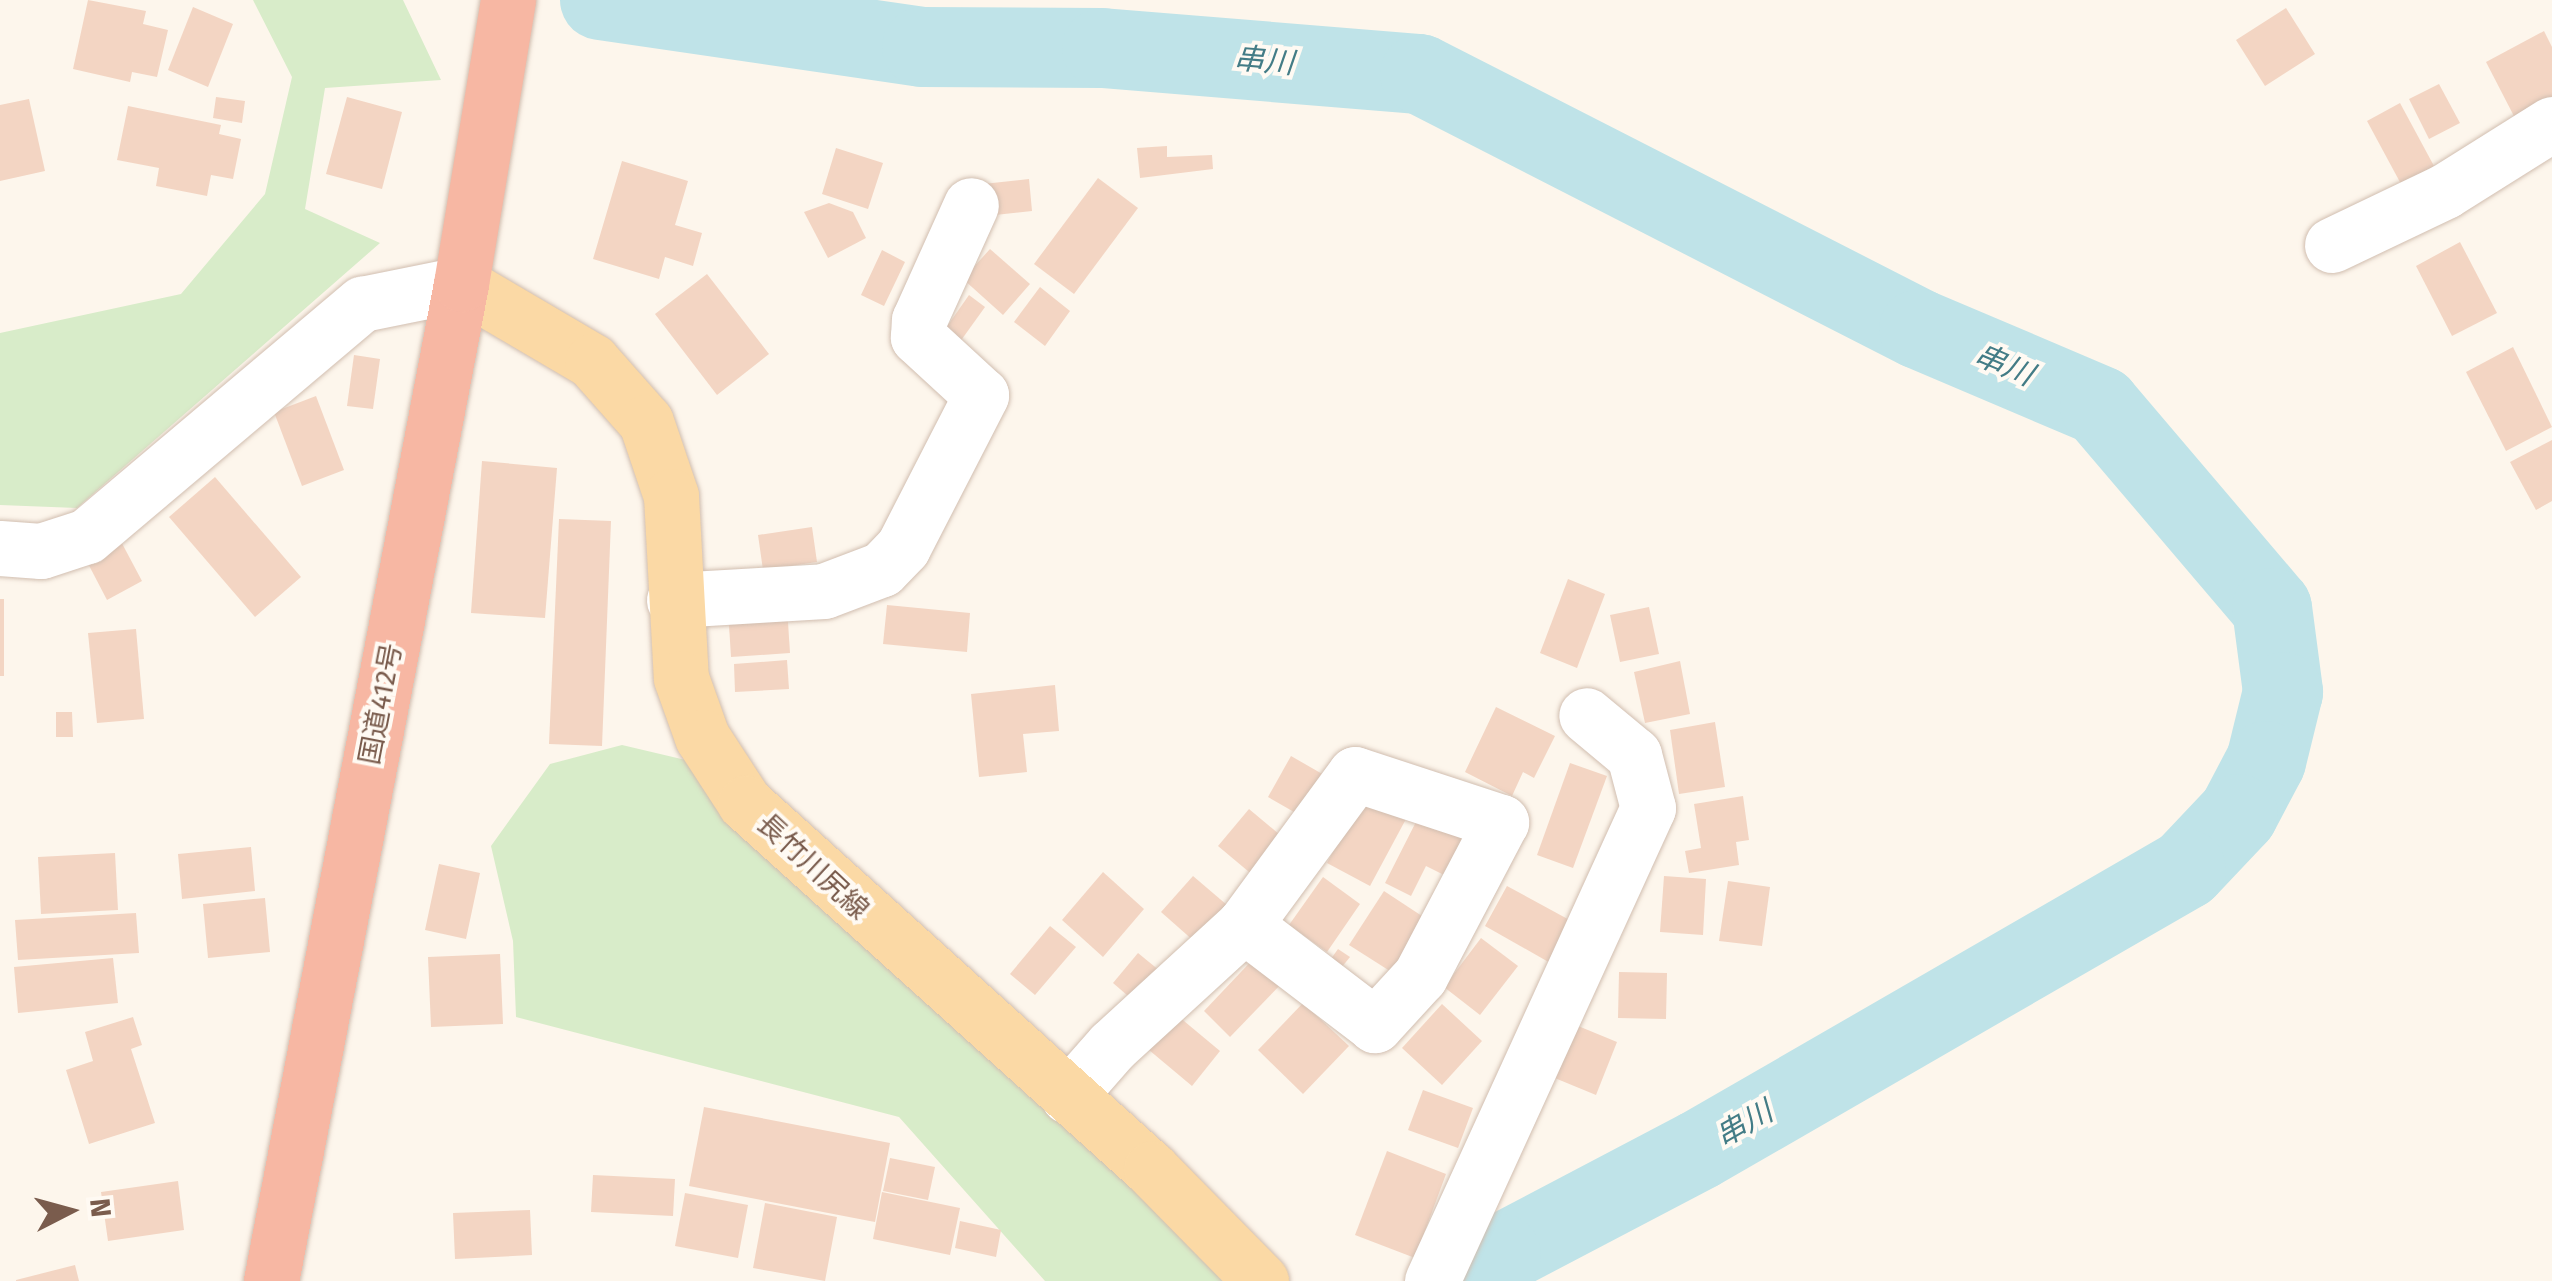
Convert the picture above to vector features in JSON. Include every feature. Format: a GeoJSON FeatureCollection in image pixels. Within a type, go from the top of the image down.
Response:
{"type":"FeatureCollection","features":[{"type":"Feature","properties":{"kind":"highway","name":"国道412号"},"geometry":{"type":"LineString","coordinates":[[271,1281],[461,284],[508,0]]}},
{"type":"Feature","properties":{"kind":"main road","name":"長竹川尻線"},"geometry":{"type":"LineString","coordinates":[[461,284],[592,361],[637,407],[654,438],[671,496],[674,600],[685,694],[710,751],[745,803],[1184,1199],[1261,1281]]}},
{"type":"Feature","properties":{"kind":"street"},"geometry":{"type":"LineString","coordinates":[[2332,245],[2444,191],[2552,124]]}},
{"type":"Feature","properties":{"kind":"street"},"geometry":{"type":"LineString","coordinates":[[674,600],[824,590],[882,569],[904,547],[981,395],[918,336],[919,320],[971,205]]}},
{"type":"Feature","properties":{"kind":"street"},"geometry":{"type":"LineString","coordinates":[[0,548],[40,551],[87,536],[362,304],[461,284]]}},
{"type":"Feature","properties":{"kind":"street"},"geometry":{"type":"LineString","coordinates":[[1432,1281],[1648,808],[1634,755],[1586,716]]}},
{"type":"Feature","properties":{"kind":"street"},"geometry":{"type":"LineString","coordinates":[[1068,1096],[1112,1046],[1244,925],[1355,774],[1501,822],[1420,976],[1375,1024],[1244,925]]}},
{"type":"Feature","properties":{"kind":"green space"},"geometry":{"type":"Polygon","coordinates":[[[253,0],[403,0],[441,80],[325,88],[305,209],[380,243],[77,508],[0,505],[0,333],[181,294],[265,194],[292,77],[253,0]]]}},
{"type":"Feature","properties":{"kind":"green space"},"geometry":{"type":"Polygon","coordinates":[[[622,745],[711,766],[1236,1281],[1045,1281],[899,1117],[516,1017],[513,941],[491,846],[550,764],[622,745]]]}},
{"type":"Feature","properties":{"kind":"building"},"geometry":{"type":"Polygon","coordinates":[[[88,0],[146,11],[143,24],[168,30],[157,77],[132,72],[130,82],[73,69],[88,0]]]}},
{"type":"Feature","properties":{"kind":"building"},"geometry":{"type":"Polygon","coordinates":[[[193,7],[233,24],[208,87],[168,70],[193,7]]]}},
{"type":"Feature","properties":{"kind":"building"},"geometry":{"type":"Polygon","coordinates":[[[2286,8],[2315,54],[2265,86],[2236,40],[2286,8]]]}},
{"type":"Feature","properties":{"kind":"building"},"geometry":{"type":"Polygon","coordinates":[[[2544,31],[2552,47],[2552,104],[2517,122],[2486,62],[2544,31]]]}},
{"type":"Feature","properties":{"kind":"building"},"geometry":{"type":"Polygon","coordinates":[[[2439,84],[2460,123],[2429,139],[2409,99],[2439,84]]]}},
{"type":"Feature","properties":{"kind":"building"},"geometry":{"type":"Polygon","coordinates":[[[216,97],[245,101],[242,123],[213,118],[216,97]]]}},
{"type":"Feature","properties":{"kind":"building"},"geometry":{"type":"Polygon","coordinates":[[[347,97],[402,112],[382,189],[326,174],[347,97]]]}},
{"type":"Feature","properties":{"kind":"building"},"geometry":{"type":"Polygon","coordinates":[[[29,99],[45,171],[0,181],[0,105],[29,99]]]}},
{"type":"Feature","properties":{"kind":"building"},"geometry":{"type":"Polygon","coordinates":[[[2400,103],[2434,166],[2401,184],[2367,121],[2400,103]]]}},
{"type":"Feature","properties":{"kind":"building"},"geometry":{"type":"Polygon","coordinates":[[[128,106],[221,125],[219,134],[241,139],[233,179],[211,175],[207,196],[156,186],[159,168],[117,160],[128,106]]]}},
{"type":"Feature","properties":{"kind":"building"},"geometry":{"type":"Polygon","coordinates":[[[1167,146],[1167,157],[1212,155],[1213,169],[1140,178],[1137,148],[1167,146]]]}},
{"type":"Feature","properties":{"kind":"building"},"geometry":{"type":"Polygon","coordinates":[[[836,148],[883,163],[868,209],[822,194],[836,148]]]}},
{"type":"Feature","properties":{"kind":"building"},"geometry":{"type":"Polygon","coordinates":[[[622,161],[688,181],[675,225],[702,233],[693,266],[665,257],[659,279],[593,259],[622,161]]]}},
{"type":"Feature","properties":{"kind":"building"},"geometry":{"type":"Polygon","coordinates":[[[1098,178],[1138,208],[1074,294],[1034,264],[1098,178]]]}},
{"type":"Feature","properties":{"kind":"building"},"geometry":{"type":"Polygon","coordinates":[[[1029,179],[1032,211],[986,216],[983,184],[1029,179]]]}},
{"type":"Feature","properties":{"kind":"building"},"geometry":{"type":"Polygon","coordinates":[[[829,203],[853,212],[866,238],[828,258],[804,212],[829,203]]]}},
{"type":"Feature","properties":{"kind":"building"},"geometry":{"type":"Polygon","coordinates":[[[2460,242],[2497,313],[2452,336],[2416,266],[2460,242]]]}},
{"type":"Feature","properties":{"kind":"building"},"geometry":{"type":"Polygon","coordinates":[[[990,249],[1030,284],[1003,315],[963,279],[990,249]]]}},
{"type":"Feature","properties":{"kind":"building"},"geometry":{"type":"Polygon","coordinates":[[[882,250],[905,262],[884,306],[861,295],[882,250]]]}},
{"type":"Feature","properties":{"kind":"building"},"geometry":{"type":"Polygon","coordinates":[[[707,274],[769,354],[717,395],[655,314],[707,274]]]}},
{"type":"Feature","properties":{"kind":"building"},"geometry":{"type":"Polygon","coordinates":[[[1040,287],[1070,311],[1045,346],[1014,322],[1040,287]]]}},
{"type":"Feature","properties":{"kind":"building"},"geometry":{"type":"Polygon","coordinates":[[[969,295],[985,307],[957,346],[941,335],[969,295]]]}},
{"type":"Feature","properties":{"kind":"building"},"geometry":{"type":"Polygon","coordinates":[[[2513,347],[2552,427],[2506,451],[2466,372],[2513,347]]]}},
{"type":"Feature","properties":{"kind":"building"},"geometry":{"type":"Polygon","coordinates":[[[354,355],[380,359],[373,409],[347,406],[354,355]]]}},
{"type":"Feature","properties":{"kind":"building"},"geometry":{"type":"Polygon","coordinates":[[[316,396],[344,470],[302,486],[274,412],[316,396]]]}},
{"type":"Feature","properties":{"kind":"building"},"geometry":{"type":"Polygon","coordinates":[[[2552,440],[2552,501],[2536,510],[2510,462],[2552,440]]]}},
{"type":"Feature","properties":{"kind":"building"},"geometry":{"type":"Polygon","coordinates":[[[482,461],[557,468],[545,618],[471,613],[482,461]]]}},
{"type":"Feature","properties":{"kind":"building"},"geometry":{"type":"Polygon","coordinates":[[[215,477],[301,577],[255,617],[169,517],[215,477]]]}},
{"type":"Feature","properties":{"kind":"building"},"geometry":{"type":"Polygon","coordinates":[[[559,519],[611,521],[602,746],[549,744],[559,519]]]}},
{"type":"Feature","properties":{"kind":"building"},"geometry":{"type":"Polygon","coordinates":[[[812,527],[817,562],[763,570],[758,535],[812,527]]]}},
{"type":"Feature","properties":{"kind":"building"},"geometry":{"type":"Polygon","coordinates":[[[117,534],[142,581],[107,600],[82,552],[117,534]]]}},
{"type":"Feature","properties":{"kind":"building"},"geometry":{"type":"Polygon","coordinates":[[[1568,579],[1605,594],[1577,668],[1540,653],[1568,579]]]}},
{"type":"Feature","properties":{"kind":"building"},"geometry":{"type":"Polygon","coordinates":[[[0,599],[4,599],[4,676],[0,676],[0,599]]]}},
{"type":"Feature","properties":{"kind":"building"},"geometry":{"type":"Polygon","coordinates":[[[887,605],[970,613],[967,652],[883,644],[887,605]]]}},
{"type":"Feature","properties":{"kind":"building"},"geometry":{"type":"Polygon","coordinates":[[[787,607],[790,653],[731,657],[728,610],[787,607]]]}},
{"type":"Feature","properties":{"kind":"building"},"geometry":{"type":"Polygon","coordinates":[[[1649,607],[1659,654],[1620,662],[1610,615],[1649,607]]]}},
{"type":"Feature","properties":{"kind":"building"},"geometry":{"type":"Polygon","coordinates":[[[136,629],[144,719],[97,723],[88,633],[136,629]]]}},
{"type":"Feature","properties":{"kind":"building"},"geometry":{"type":"Polygon","coordinates":[[[787,660],[789,689],[735,692],[734,664],[787,660]]]}},
{"type":"Feature","properties":{"kind":"building"},"geometry":{"type":"Polygon","coordinates":[[[1680,661],[1690,714],[1645,723],[1634,672],[1680,661]]]}},
{"type":"Feature","properties":{"kind":"building"},"geometry":{"type":"Polygon","coordinates":[[[1055,685],[1059,731],[1023,734],[1027,772],[979,777],[971,694],[1055,685]]]}},
{"type":"Feature","properties":{"kind":"building"},"geometry":{"type":"Polygon","coordinates":[[[1496,707],[1555,736],[1534,778],[1523,772],[1512,796],[1465,772],[1496,707]]]}},
{"type":"Feature","properties":{"kind":"building"},"geometry":{"type":"Polygon","coordinates":[[[56,712],[72,712],[73,737],[56,737],[56,712]]]}},
{"type":"Feature","properties":{"kind":"building"},"geometry":{"type":"Polygon","coordinates":[[[1715,722],[1725,787],[1679,794],[1670,730],[1715,722]]]}},
{"type":"Feature","properties":{"kind":"building"},"geometry":{"type":"Polygon","coordinates":[[[1291,756],[1331,779],[1308,820],[1268,797],[1291,756]]]}},
{"type":"Feature","properties":{"kind":"building"},"geometry":{"type":"Polygon","coordinates":[[[1570,763],[1607,776],[1573,868],[1537,855],[1570,763]]]}},
{"type":"Feature","properties":{"kind":"building"},"geometry":{"type":"Polygon","coordinates":[[[1362,796],[1406,819],[1370,886],[1327,863],[1362,796]]]}},
{"type":"Feature","properties":{"kind":"building"},"geometry":{"type":"Polygon","coordinates":[[[1743,796],[1749,840],[1736,842],[1739,865],[1689,873],[1685,851],[1701,848],[1694,804],[1743,796]]]}},
{"type":"Feature","properties":{"kind":"building"},"geometry":{"type":"Polygon","coordinates":[[[1249,809],[1292,845],[1261,882],[1218,846],[1249,809]]]}},
{"type":"Feature","properties":{"kind":"building"},"geometry":{"type":"Polygon","coordinates":[[[1420,814],[1470,840],[1450,878],[1426,866],[1411,896],[1385,883],[1420,814]]]}},
{"type":"Feature","properties":{"kind":"building"},"geometry":{"type":"Polygon","coordinates":[[[251,847],[255,891],[182,899],[178,854],[251,847]]]}},
{"type":"Feature","properties":{"kind":"building"},"geometry":{"type":"Polygon","coordinates":[[[115,853],[118,910],[41,914],[38,857],[115,853]]]}},
{"type":"Feature","properties":{"kind":"building"},"geometry":{"type":"Polygon","coordinates":[[[439,864],[480,873],[466,939],[425,930],[439,864]]]}},
{"type":"Feature","properties":{"kind":"building"},"geometry":{"type":"Polygon","coordinates":[[[1103,872],[1144,909],[1103,957],[1062,920],[1103,872]]]}},
{"type":"Feature","properties":{"kind":"building"},"geometry":{"type":"Polygon","coordinates":[[[1193,876],[1227,905],[1195,942],[1161,912],[1193,876]]]}},
{"type":"Feature","properties":{"kind":"building"},"geometry":{"type":"Polygon","coordinates":[[[1664,876],[1706,879],[1703,935],[1660,932],[1664,876]]]}},
{"type":"Feature","properties":{"kind":"building"},"geometry":{"type":"Polygon","coordinates":[[[1323,877],[1360,904],[1327,952],[1289,925],[1323,877]]]}},
{"type":"Feature","properties":{"kind":"building"},"geometry":{"type":"Polygon","coordinates":[[[1728,881],[1770,887],[1762,946],[1719,941],[1728,881]]]}},
{"type":"Feature","properties":{"kind":"building"},"geometry":{"type":"Polygon","coordinates":[[[1507,886],[1575,923],[1552,964],[1485,926],[1507,886]]]}},
{"type":"Feature","properties":{"kind":"building"},"geometry":{"type":"Polygon","coordinates":[[[1384,891],[1428,920],[1393,973],[1349,945],[1384,891]]]}},
{"type":"Feature","properties":{"kind":"building"},"geometry":{"type":"Polygon","coordinates":[[[265,898],[270,952],[208,958],[203,904],[265,898]]]}},
{"type":"Feature","properties":{"kind":"building"},"geometry":{"type":"Polygon","coordinates":[[[136,913],[139,953],[18,960],[15,920],[136,913]]]}},
{"type":"Feature","properties":{"kind":"building"},"geometry":{"type":"Polygon","coordinates":[[[1050,926],[1076,947],[1035,995],[1010,974],[1050,926]]]}},
{"type":"Feature","properties":{"kind":"building"},"geometry":{"type":"Polygon","coordinates":[[[1481,938],[1518,966],[1480,1015],[1444,987],[1481,938]]]}},
{"type":"Feature","properties":{"kind":"building"},"geometry":{"type":"Polygon","coordinates":[[[1338,949],[1350,957],[1333,978],[1323,970],[1338,949]]]}},
{"type":"Feature","properties":{"kind":"building"},"geometry":{"type":"Polygon","coordinates":[[[1138,953],[1160,971],[1135,1002],[1113,983],[1138,953]]]}},
{"type":"Feature","properties":{"kind":"building"},"geometry":{"type":"Polygon","coordinates":[[[500,954],[503,1024],[431,1027],[428,957],[500,954]]]}},
{"type":"Feature","properties":{"kind":"building"},"geometry":{"type":"Polygon","coordinates":[[[1258,954],[1285,980],[1230,1037],[1204,1011],[1258,954]]]}},
{"type":"Feature","properties":{"kind":"building"},"geometry":{"type":"Polygon","coordinates":[[[113,958],[118,1003],[18,1013],[14,967],[113,958]]]}},
{"type":"Feature","properties":{"kind":"building"},"geometry":{"type":"Polygon","coordinates":[[[1619,972],[1667,973],[1666,1019],[1618,1018],[1619,972]]]}},
{"type":"Feature","properties":{"kind":"building"},"geometry":{"type":"Polygon","coordinates":[[[1303,1003],[1349,1046],[1303,1094],[1258,1050],[1303,1003]]]}},
{"type":"Feature","properties":{"kind":"building"},"geometry":{"type":"Polygon","coordinates":[[[1442,1004],[1482,1041],[1442,1085],[1402,1048],[1442,1004]]]}},
{"type":"Feature","properties":{"kind":"building"},"geometry":{"type":"Polygon","coordinates":[[[1178,1016],[1220,1051],[1192,1086],[1149,1050],[1178,1016]]]}},
{"type":"Feature","properties":{"kind":"building"},"geometry":{"type":"Polygon","coordinates":[[[133,1017],[142,1045],[131,1049],[155,1123],[89,1144],[66,1070],[93,1061],[85,1032],[133,1017]]]}},
{"type":"Feature","properties":{"kind":"building"},"geometry":{"type":"Polygon","coordinates":[[[1566,1021],[1617,1042],[1596,1095],[1545,1074],[1566,1021]]]}},
{"type":"Feature","properties":{"kind":"building"},"geometry":{"type":"Polygon","coordinates":[[[1423,1090],[1473,1108],[1458,1148],[1408,1130],[1423,1090]]]}},
{"type":"Feature","properties":{"kind":"building"},"geometry":{"type":"Polygon","coordinates":[[[704,1107],[890,1143],[875,1222],[689,1186],[704,1107]]]}},
{"type":"Feature","properties":{"kind":"building"},"geometry":{"type":"Polygon","coordinates":[[[1387,1151],[1446,1174],[1415,1258],[1355,1235],[1387,1151]]]}},
{"type":"Feature","properties":{"kind":"building"},"geometry":{"type":"Polygon","coordinates":[[[890,1158],[935,1167],[928,1200],[883,1191],[890,1158]]]}},
{"type":"Feature","properties":{"kind":"building"},"geometry":{"type":"Polygon","coordinates":[[[593,1175],[675,1179],[673,1216],[591,1212],[593,1175]]]}},
{"type":"Feature","properties":{"kind":"building"},"geometry":{"type":"Polygon","coordinates":[[[178,1181],[184,1230],[108,1241],[101,1192],[178,1181]]]}},
{"type":"Feature","properties":{"kind":"building"},"geometry":{"type":"Polygon","coordinates":[[[882,1192],[960,1208],[950,1255],[873,1239],[882,1192]]]}},
{"type":"Feature","properties":{"kind":"building"},"geometry":{"type":"Polygon","coordinates":[[[685,1193],[748,1205],[738,1258],[675,1246],[685,1193]]]}},
{"type":"Feature","properties":{"kind":"building"},"geometry":{"type":"Polygon","coordinates":[[[765,1203],[837,1217],[825,1281],[753,1268],[765,1203]]]}},
{"type":"Feature","properties":{"kind":"building"},"geometry":{"type":"Polygon","coordinates":[[[530,1210],[532,1255],[455,1259],[453,1213],[530,1210]]]}},
{"type":"Feature","properties":{"kind":"building"},"geometry":{"type":"Polygon","coordinates":[[[960,1221],[1001,1230],[996,1257],[955,1248],[960,1221]]]}},
{"type":"Feature","properties":{"kind":"building"},"geometry":{"type":"Polygon","coordinates":[[[75,1265],[79,1281],[16,1281],[16,1280],[75,1265]]]}},
{"type":"Feature","properties":{"kind":"waterway","name":"串川"},"geometry":{"type":"LineString","coordinates":[[600,0],[922,47],[1102,48],[1420,74],[1919,329],[2100,406],[2272,608],[2283,692],[2266,761],[2238,814],[2186,869],[1699,1150],[1501,1254],[1484,1281]]}}]}
